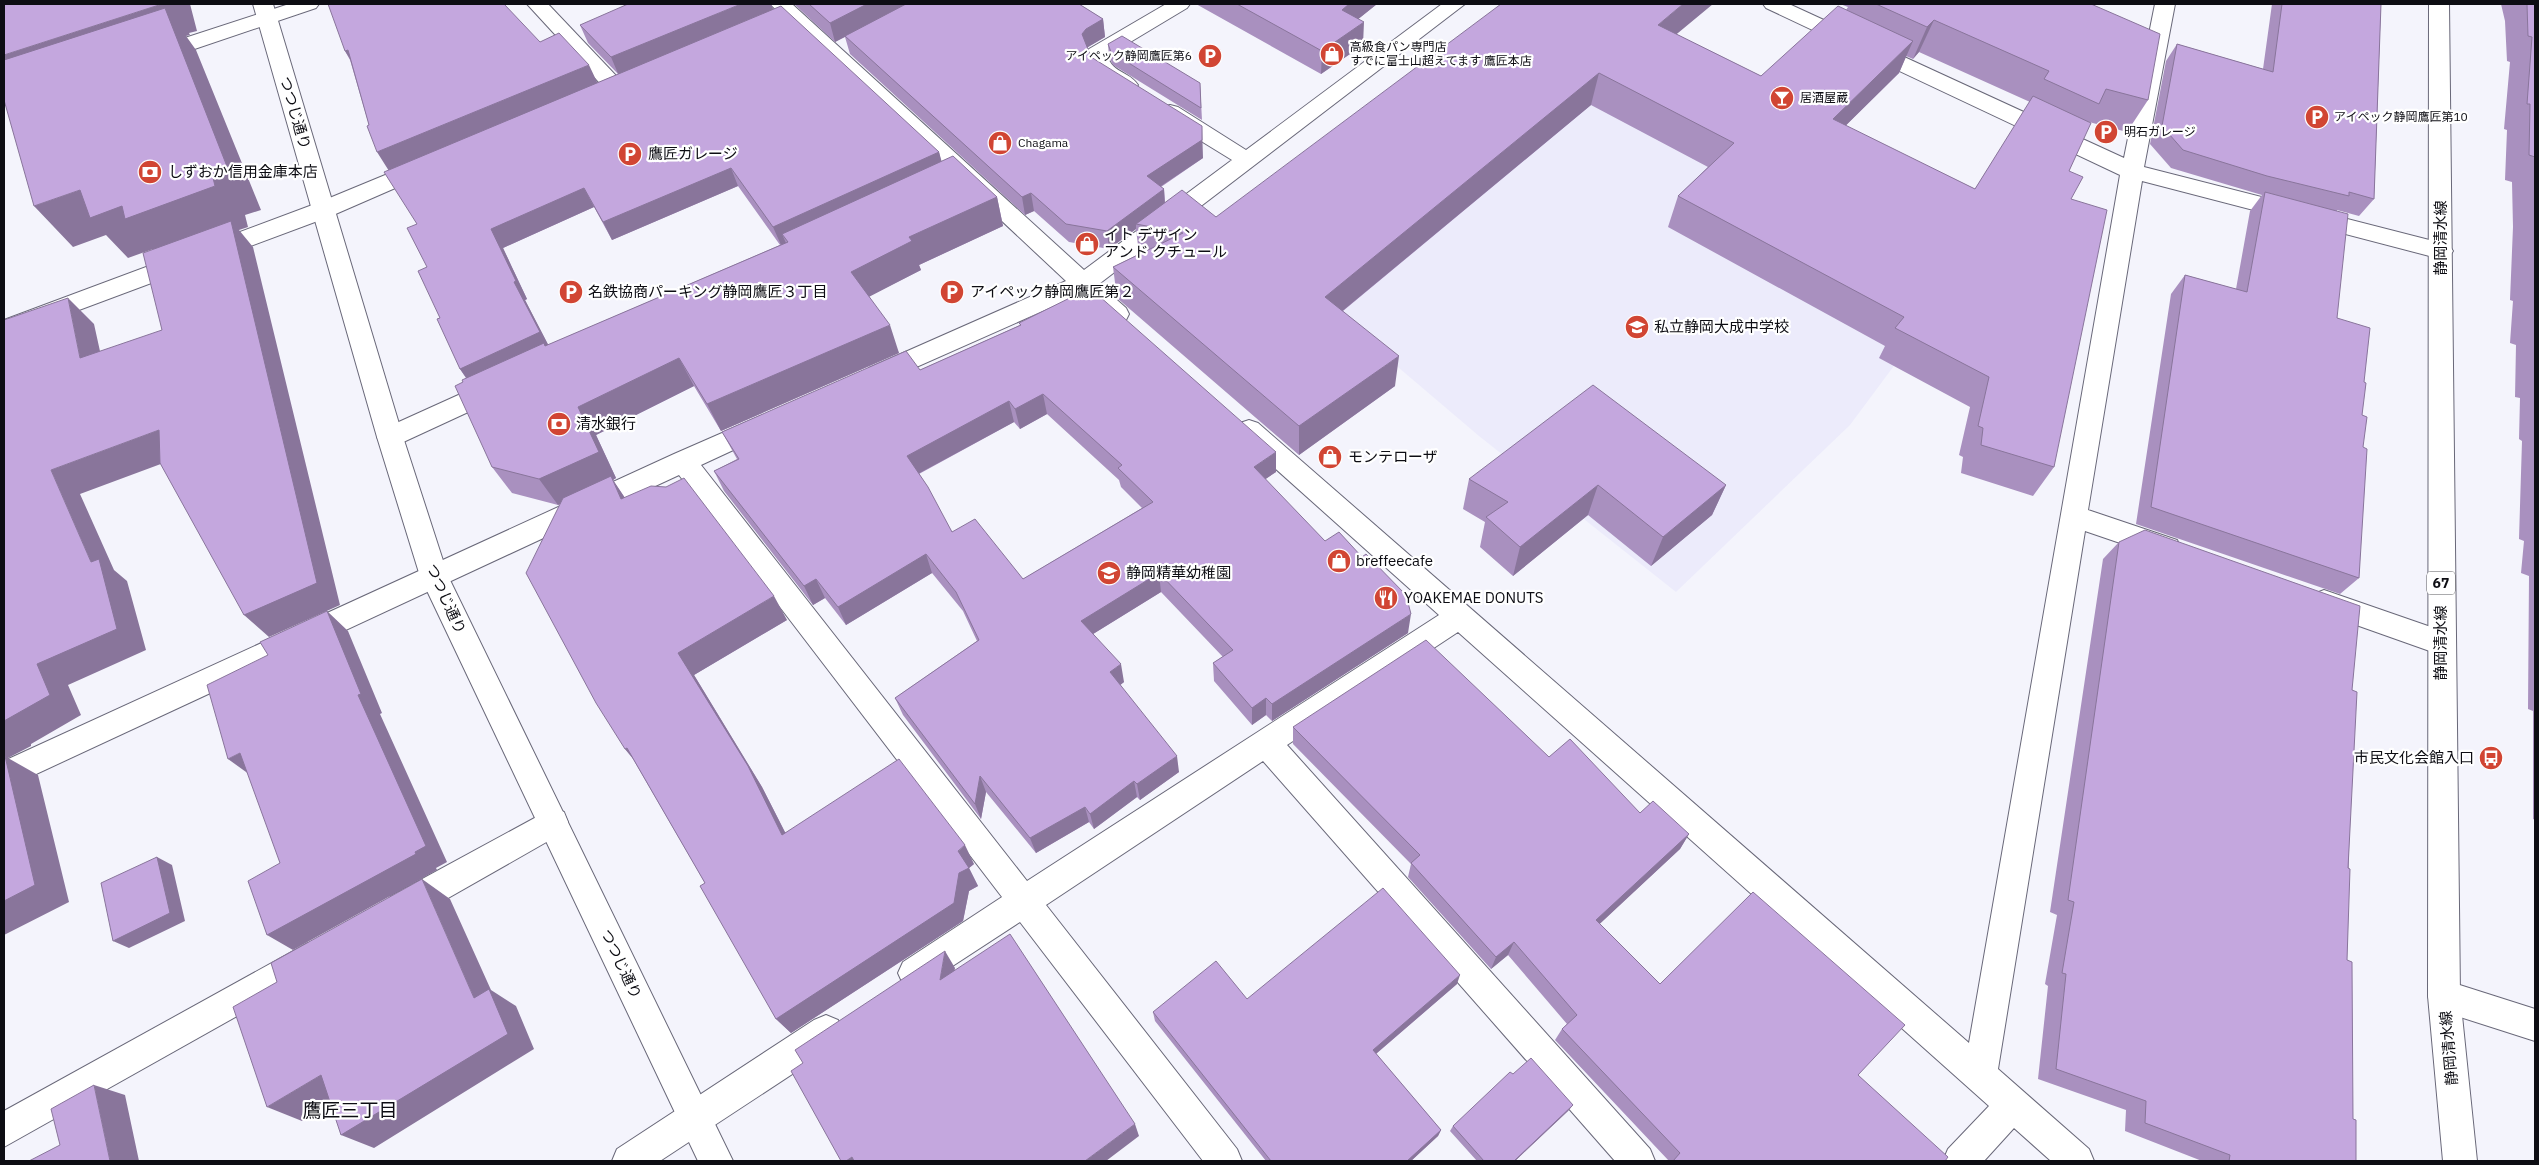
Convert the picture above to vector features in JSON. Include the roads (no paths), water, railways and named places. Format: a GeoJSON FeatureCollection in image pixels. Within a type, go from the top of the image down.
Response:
{"type":"FeatureCollection","features":[{"type":"Feature","properties":{"kind":"street"},"geometry":{"type":"LineString","coordinates":[[136,61],[265,11],[309,4]]}},
{"type":"Feature","properties":{"kind":"street"},"geometry":{"type":"LineString","coordinates":[[537,4],[615,87]]}},
{"type":"Feature","properties":{"kind":"street"},"geometry":{"type":"LineString","coordinates":[[1180,4],[1096,54],[1102,70],[1247,160]]}},
{"type":"Feature","properties":{"kind":"street"},"geometry":{"type":"LineString","coordinates":[[855,385],[1082,284],[1455,4]]}},
{"type":"Feature","properties":{"kind":"street"},"geometry":{"type":"LineString","coordinates":[[1773,4],[2132,171],[2441,252]]}},
{"type":"Feature","properties":{"kind":"street"},"geometry":{"type":"LineString","coordinates":[[1980,1075],[2132,171],[2144,57],[2164,4]]}},
{"type":"Feature","properties":{"kind":"street","name":"静岡清水線"},"geometry":{"type":"LineString","coordinates":[[2439,4],[2444,996],[2460,1161]]}},
{"type":"Feature","properties":{"kind":"street","name":"つつじ通り"},"geometry":{"type":"LineString","coordinates":[[265,11],[390,437],[434,576],[694,1119],[716,1161]]}},
{"type":"Feature","properties":{"kind":"street"},"geometry":{"type":"LineString","coordinates":[[781,13],[842,49],[954,178],[1082,284],[1134,330]]}},
{"type":"Feature","properties":{"kind":"street"},"geometry":{"type":"LineString","coordinates":[[4,329],[323,210],[445,158]]}},
{"type":"Feature","properties":{"kind":"street"},"geometry":{"type":"LineString","coordinates":[[390,437],[512,381]]}},
{"type":"Feature","properties":{"kind":"street"},"geometry":{"type":"LineString","coordinates":[[1230,414],[1461,615],[2077,1161]]}},
{"type":"Feature","properties":{"kind":"street"},"geometry":{"type":"LineString","coordinates":[[4,775],[682,461],[782,417]]}},
{"type":"Feature","properties":{"kind":"street"},"geometry":{"type":"LineString","coordinates":[[682,461],[1225,1161]]}},
{"type":"Feature","properties":{"kind":"street"},"geometry":{"type":"LineString","coordinates":[[2074,516],[2187,555]]}},
{"type":"Feature","properties":{"kind":"street"},"geometry":{"type":"LineString","coordinates":[[2300,594],[2441,643]]}},
{"type":"Feature","properties":{"kind":"street"},"geometry":{"type":"LineString","coordinates":[[892,988],[1461,615]]}},
{"type":"Feature","properties":{"kind":"street"},"geometry":{"type":"LineString","coordinates":[[1266,743],[1638,1161]]}},
{"type":"Feature","properties":{"kind":"street"},"geometry":{"type":"LineString","coordinates":[[373,923],[553,822]]}},
{"type":"Feature","properties":{"kind":"street"},"geometry":{"type":"LineString","coordinates":[[4,1130],[330,947]]}},
{"type":"Feature","properties":{"kind":"street"},"geometry":{"type":"LineString","coordinates":[[2444,996],[2535,1025]]}},
{"type":"Feature","properties":{"kind":"street"},"geometry":{"type":"LineString","coordinates":[[629,1161],[851,1015]]}},
{"type":"Feature","properties":{"kind":"street"},"geometry":{"type":"LineString","coordinates":[[1960,1161],[2013,1106]]}},
{"type":"Feature","properties":{"kind":"place","name":"高級食パン専門店 すでに富士山超えてます 鷹匠本店"},"geometry":{"type":"Point","coordinates":[1332,54]}},
{"type":"Feature","properties":{"kind":"place","name":"アイペック静岡鷹匠第6"},"geometry":{"type":"Point","coordinates":[1210,56]}},
{"type":"Feature","properties":{"kind":"place","name":"居酒屋蔵"},"geometry":{"type":"Point","coordinates":[1782,98]}},
{"type":"Feature","properties":{"kind":"place","name":"アイペック静岡鷹匠第10"},"geometry":{"type":"Point","coordinates":[2317,117]}},
{"type":"Feature","properties":{"kind":"place","name":"明石ガレージ"},"geometry":{"type":"Point","coordinates":[2106,132]}},
{"type":"Feature","properties":{"kind":"place","name":"Chagama"},"geometry":{"type":"Point","coordinates":[1000,143]}},
{"type":"Feature","properties":{"kind":"place","name":"鷹匠ガレージ"},"geometry":{"type":"Point","coordinates":[630,154]}},
{"type":"Feature","properties":{"kind":"place","name":"しずおか信用金庫本店"},"geometry":{"type":"Point","coordinates":[150,172]}},
{"type":"Feature","properties":{"kind":"place","name":"イト デザイン アンド クチュール"},"geometry":{"type":"Point","coordinates":[1087,244]}},
{"type":"Feature","properties":{"kind":"place","name":"名鉄協商パーキング静岡鷹匠３丁目"},"geometry":{"type":"Point","coordinates":[571,292]}},
{"type":"Feature","properties":{"kind":"place","name":"アイペック静岡鷹匠第２"},"geometry":{"type":"Point","coordinates":[952,292]}},
{"type":"Feature","properties":{"kind":"place","name":"私立静岡大成中学校"},"geometry":{"type":"Point","coordinates":[1637,327]}},
{"type":"Feature","properties":{"kind":"place","name":"清水銀行"},"geometry":{"type":"Point","coordinates":[559,424]}},
{"type":"Feature","properties":{"kind":"place","name":"モンテローザ"},"geometry":{"type":"Point","coordinates":[1330,457]}},
{"type":"Feature","properties":{"kind":"place","name":"breffeecafe"},"geometry":{"type":"Point","coordinates":[1339,561]}},
{"type":"Feature","properties":{"kind":"place","name":"静岡精華幼稚園"},"geometry":{"type":"Point","coordinates":[1109,573]}},
{"type":"Feature","properties":{"kind":"place","name":"YOAKEMAE DONUTS"},"geometry":{"type":"Point","coordinates":[1386,598]}},
{"type":"Feature","properties":{"kind":"place","name":"市民文化会館入口"},"geometry":{"type":"Point","coordinates":[2491,758]}},
{"type":"Feature","properties":{"kind":"district","name":"鷹匠三丁目"},"geometry":{"type":"Point","coordinates":[350,1110]}}]}
